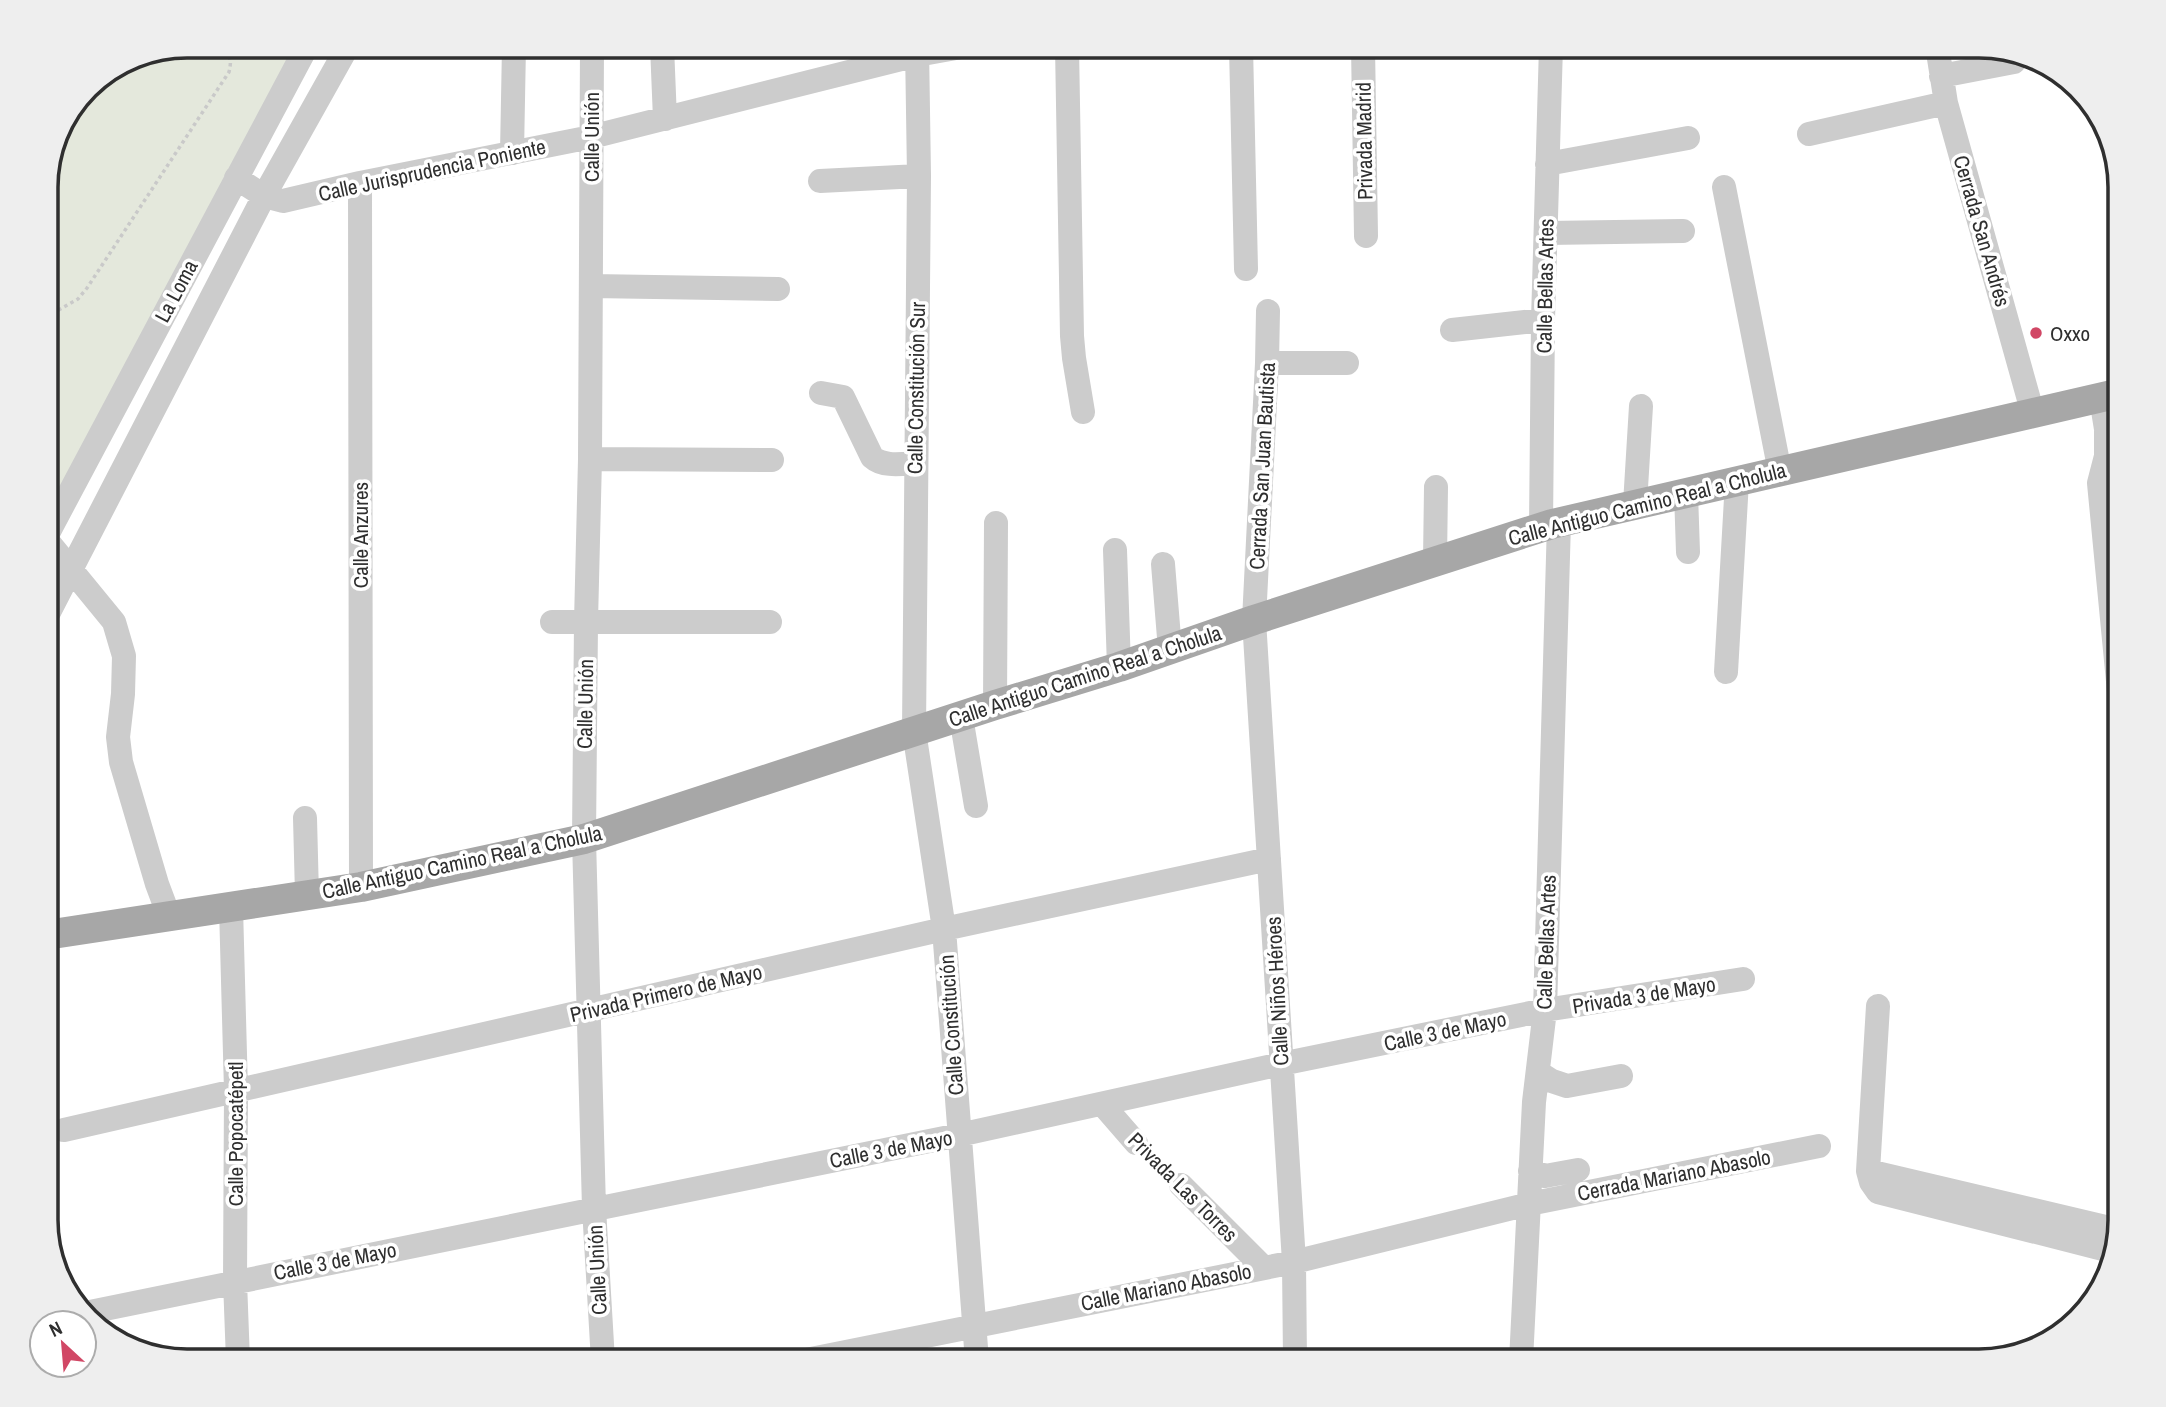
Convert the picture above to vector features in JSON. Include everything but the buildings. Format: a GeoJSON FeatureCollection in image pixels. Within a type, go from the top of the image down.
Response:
{"type":"FeatureCollection","features":[{"type":"Feature","properties":{"kind":"main road","name":"Calle Antiguo Camino Real a Cholula"},"geometry":{"type":"LineString","coordinates":[[58,933],[361,887],[583,839],[1119,667],[1550,524],[2108,397]]}},
{"type":"Feature","properties":{"kind":"street","name":"La Loma"},"geometry":{"type":"LineString","coordinates":[[58,515],[301,58]]}},
{"type":"Feature","properties":{"kind":"street"},"geometry":{"type":"LineString","coordinates":[[58,594],[264,196],[341,58]]}},
{"type":"Feature","properties":{"kind":"street"},"geometry":{"type":"LineString","coordinates":[[512,153],[514,58]]}},
{"type":"Feature","properties":{"kind":"street","name":"Calle Unión"},"geometry":{"type":"LineString","coordinates":[[592,58],[592,286],[583,839],[594,1208],[602,1349]]}},
{"type":"Feature","properties":{"kind":"street"},"geometry":{"type":"LineString","coordinates":[[662,58],[665,119]]}},
{"type":"Feature","properties":{"kind":"street","name":"Calle Jurisprudencia Poniente"},"geometry":{"type":"LineString","coordinates":[[236,178],[264,196],[284,201],[360,183],[591,137],[888,58]]}},
{"type":"Feature","properties":{"kind":"street","name":"Calle Constitución Sur"},"geometry":{"type":"LineString","coordinates":[[914,731],[919,176],[917,58]]}},
{"type":"Feature","properties":{"kind":"street"},"geometry":{"type":"LineString","coordinates":[[1068,58],[1072,336],[1083,412]]}},
{"type":"Feature","properties":{"kind":"street"},"geometry":{"type":"LineString","coordinates":[[1241,58],[1246,270]]}},
{"type":"Feature","properties":{"kind":"street","name":"Privada Madrid"},"geometry":{"type":"LineString","coordinates":[[1363,58],[1366,236]]}},
{"type":"Feature","properties":{"kind":"street","name":"Calle Bellas Artes"},"geometry":{"type":"LineString","coordinates":[[1522,1349],[1530,1171],[1545,1010],[1550,524],[1543,320],[1551,58]]}},
{"type":"Feature","properties":{"kind":"street","name":"Cerrada San Andrés"},"geometry":{"type":"LineString","coordinates":[[1939,58],[1946,103],[2034,414]]}},
{"type":"Feature","properties":{"kind":"street"},"geometry":{"type":"LineString","coordinates":[[1941,76],[2012,62]]}},
{"type":"Feature","properties":{"kind":"street"},"geometry":{"type":"LineString","coordinates":[[1809,134],[1946,103]]}},
{"type":"Feature","properties":{"kind":"street"},"geometry":{"type":"LineString","coordinates":[[1547,164],[1688,138]]}},
{"type":"Feature","properties":{"kind":"street"},"geometry":{"type":"LineString","coordinates":[[820,181],[919,176]]}},
{"type":"Feature","properties":{"kind":"street","name":"Calle Anzures"},"geometry":{"type":"LineString","coordinates":[[360,183],[361,887]]}},
{"type":"Feature","properties":{"kind":"street"},"geometry":{"type":"LineString","coordinates":[[1724,187],[1780,472]]}},
{"type":"Feature","properties":{"kind":"street"},"geometry":{"type":"LineString","coordinates":[[1546,233],[1683,231]]}},
{"type":"Feature","properties":{"kind":"street"},"geometry":{"type":"LineString","coordinates":[[592,286],[778,289]]}},
{"type":"Feature","properties":{"kind":"street","name":"Cerrada San Juan Bautista"},"geometry":{"type":"LineString","coordinates":[[1254,620],[1268,311]]}},
{"type":"Feature","properties":{"kind":"street"},"geometry":{"type":"LineString","coordinates":[[1452,330],[1543,320]]}},
{"type":"Feature","properties":{"kind":"street"},"geometry":{"type":"LineString","coordinates":[[1267,363],[1347,363]]}},
{"type":"Feature","properties":{"kind":"street"},"geometry":{"type":"LineString","coordinates":[[821,393],[843,397],[879,463],[916,463]]}},
{"type":"Feature","properties":{"kind":"street"},"geometry":{"type":"LineString","coordinates":[[1635,505],[1641,406]]}},
{"type":"Feature","properties":{"kind":"street"},"geometry":{"type":"LineString","coordinates":[[2108,416],[2108,436]]}},
{"type":"Feature","properties":{"kind":"street"},"geometry":{"type":"LineString","coordinates":[[590,458],[772,460]]}},
{"type":"Feature","properties":{"kind":"street"},"geometry":{"type":"LineString","coordinates":[[2108,464],[2099,483],[2108,558]]}},
{"type":"Feature","properties":{"kind":"street"},"geometry":{"type":"LineString","coordinates":[[1726,672],[1737,481]]}},
{"type":"Feature","properties":{"kind":"street"},"geometry":{"type":"LineString","coordinates":[[1434,561],[1436,487]]}},
{"type":"Feature","properties":{"kind":"street"},"geometry":{"type":"LineString","coordinates":[[1686,493],[1688,552]]}},
{"type":"Feature","properties":{"kind":"street"},"geometry":{"type":"LineString","coordinates":[[995,705],[996,523]]}},
{"type":"Feature","properties":{"kind":"street"},"geometry":{"type":"LineString","coordinates":[[1115,550],[1119,667]]}},
{"type":"Feature","properties":{"kind":"street"},"geometry":{"type":"LineString","coordinates":[[58,552],[114,622],[124,656],[118,737],[121,762],[169,916]]}},
{"type":"Feature","properties":{"kind":"street"},"geometry":{"type":"LineString","coordinates":[[1163,564],[1170,649]]}},
{"type":"Feature","properties":{"kind":"street","name":"Calle Niños Héroes"},"geometry":{"type":"LineString","coordinates":[[1254,620],[1294,1262],[1296,1349]]}},
{"type":"Feature","properties":{"kind":"street"},"geometry":{"type":"LineString","coordinates":[[552,622],[770,622]]}},
{"type":"Feature","properties":{"kind":"street"},"geometry":{"type":"LineString","coordinates":[[961,717],[976,806]]}},
{"type":"Feature","properties":{"kind":"street","name":"Calle Constitución"},"geometry":{"type":"LineString","coordinates":[[914,731],[944,929],[977,1349]]}},
{"type":"Feature","properties":{"kind":"street"},"geometry":{"type":"LineString","coordinates":[[305,818],[307,895]]}},
{"type":"Feature","properties":{"kind":"street","name":"Privada Primero de Mayo"},"geometry":{"type":"LineString","coordinates":[[64,1130],[944,929],[1269,859]]}},
{"type":"Feature","properties":{"kind":"street","name":"Calle Popocatépetl"},"geometry":{"type":"LineString","coordinates":[[231,907],[236,1091],[235,1281],[238,1349]]}},
{"type":"Feature","properties":{"kind":"street","name":"Privada 3 de Mayo"},"geometry":{"type":"LineString","coordinates":[[1545,1010],[1743,979]]}},
{"type":"Feature","properties":{"kind":"street"},"geometry":{"type":"LineString","coordinates":[[1878,1006],[1868,1171],[1878,1192],[2105,1249]]}},
{"type":"Feature","properties":{"kind":"street","name":"Calle 3 de Mayo"},"geometry":{"type":"LineString","coordinates":[[235,1281],[960,1135],[1281,1064],[1545,1010]]}},
{"type":"Feature","properties":{"kind":"street"},"geometry":{"type":"LineString","coordinates":[[1538,1072],[1567,1086],[1621,1076]]}},
{"type":"Feature","properties":{"kind":"street","name":"Privada Las Torres"},"geometry":{"type":"LineString","coordinates":[[1103,1104],[1136,1143]]}},
{"type":"Feature","properties":{"kind":"street","name":"Cerrada Mariano Abasolo"},"geometry":{"type":"LineString","coordinates":[[1529,1204],[1819,1146]]}},
{"type":"Feature","properties":{"kind":"street"},"geometry":{"type":"LineString","coordinates":[[1530,1171],[1545,1176],[1578,1170]]}},
{"type":"Feature","properties":{"kind":"street"},"geometry":{"type":"LineString","coordinates":[[1868,1171],[2108,1228]]}},
{"type":"Feature","properties":{"kind":"street","name":"Privada Las Torres"},"geometry":{"type":"LineString","coordinates":[[1181,1185],[1264,1268]]}},
{"type":"Feature","properties":{"kind":"street","name":"Calle Mariano Abasolo"},"geometry":{"type":"LineString","coordinates":[[864,1349],[1294,1262],[1529,1204]]}},
{"type":"Feature","properties":{"kind":"street"},"geometry":{"type":"LineString","coordinates":[[98,1309],[235,1281]]}},
{"type":"Feature","properties":{"kind":"path"},"geometry":{"type":"LineString","coordinates":[[58,310],[78,299],[87,288],[229,72],[230,58]]}},
{"type":"Feature","properties":{"kind":"path","name":"Privada Las Torres"},"geometry":{"type":"LineString","coordinates":[[1136,1143],[1181,1185]]}},
{"type":"Feature","properties":{"kind":"shaded area"},"geometry":{"type":"Polygon","coordinates":[[[187,58],[301,58],[58,523],[58,178],[62,153],[71,130],[90,102],[108,84],[153,62],[187,58]]]}},
{"type":"Feature","properties":{"kind":"place","name":"Oxxo"},"geometry":{"type":"Point","coordinates":[2036,333]}}]}
